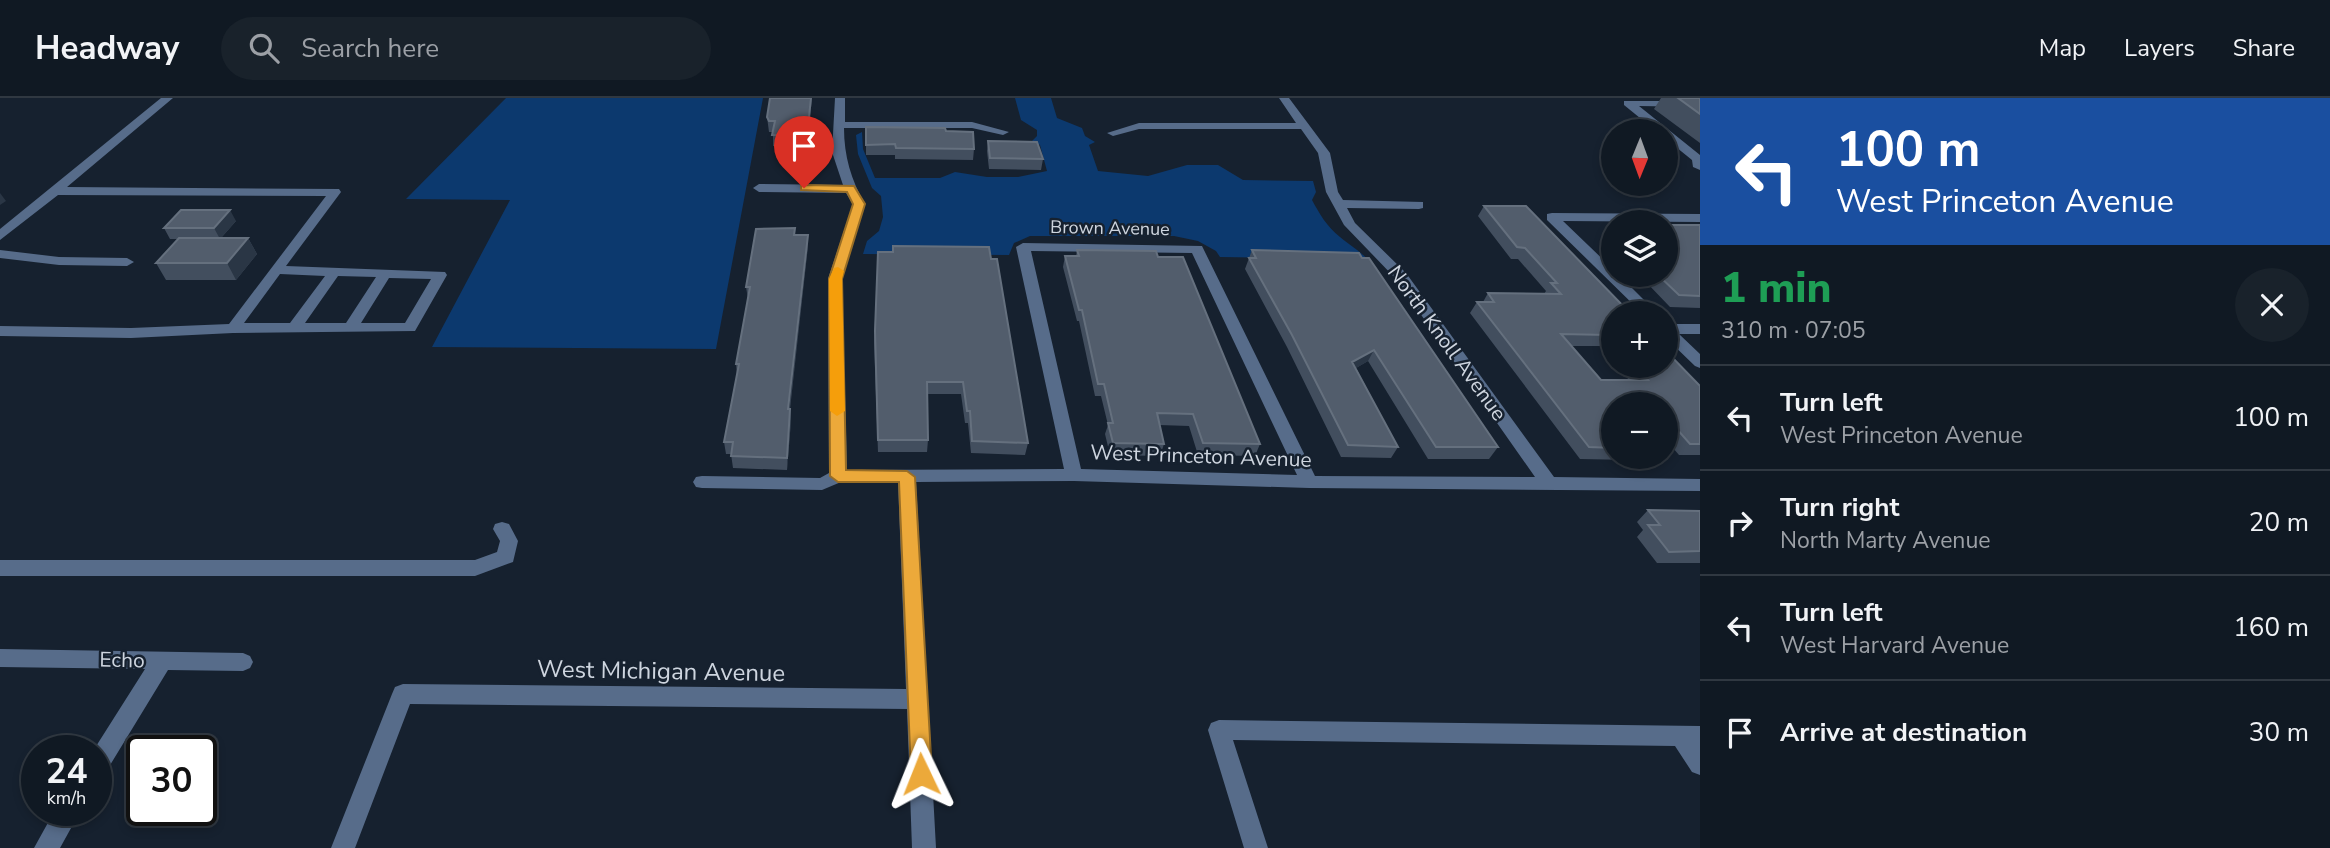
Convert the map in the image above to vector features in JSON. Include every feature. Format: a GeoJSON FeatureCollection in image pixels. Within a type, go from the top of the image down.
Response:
{"type":"FeatureCollection","features":[{"type":"Feature","properties":{"kind":"street"},"geometry":{"type":"LineString","coordinates":[[0,236],[168,98]]}},
{"type":"Feature","properties":{"kind":"street"},"geometry":{"type":"LineString","coordinates":[[838,476],[835,279],[859,204],[850,188],[838,152],[840,98]]}},
{"type":"Feature","properties":{"kind":"street","name":"North Knoll Avenue"},"geometry":{"type":"LineString","coordinates":[[1284,98],[1324,153],[1332,192],[1350,225],[1401,275],[1548,482]]}},
{"type":"Feature","properties":{"kind":"street"},"geometry":{"type":"LineString","coordinates":[[1612,99],[1628,103],[1700,104]]}},
{"type":"Feature","properties":{"kind":"street"},"geometry":{"type":"LineString","coordinates":[[1628,103],[1648,119]]}},
{"type":"Feature","properties":{"kind":"street"},"geometry":{"type":"LineString","coordinates":[[840,125],[972,125],[1003,132]]}},
{"type":"Feature","properties":{"kind":"street"},"geometry":{"type":"LineString","coordinates":[[1113,133],[1139,126],[1304,126]]}},
{"type":"Feature","properties":{"kind":"street"},"geometry":{"type":"LineString","coordinates":[[1678,143],[1698,159],[1697,164],[1700,166]]}},
{"type":"Feature","properties":{"kind":"street"},"geometry":{"type":"LineString","coordinates":[[758,188],[850,188]]}},
{"type":"Feature","properties":{"kind":"street"},"geometry":{"type":"LineString","coordinates":[[55,191],[335,192],[233,328]]}},
{"type":"Feature","properties":{"kind":"street"},"geometry":{"type":"LineString","coordinates":[[1338,204],[1419,205]]}},
{"type":"Feature","properties":{"kind":"street"},"geometry":{"type":"LineString","coordinates":[[1638,301],[1552,217],[1700,218]]}},
{"type":"Feature","properties":{"kind":"street","name":"Brown Avenue"},"geometry":{"type":"LineString","coordinates":[[1073,475],[1023,247],[1197,248],[1309,482]]}},
{"type":"Feature","properties":{"kind":"street"},"geometry":{"type":"LineString","coordinates":[[0,254],[60,261],[127,262]]}},
{"type":"Feature","properties":{"kind":"street"},"geometry":{"type":"LineString","coordinates":[[0,331],[410,328],[440,275],[437,272],[277,270]]}},
{"type":"Feature","properties":{"kind":"street"},"geometry":{"type":"LineString","coordinates":[[295,329],[335,271]]}},
{"type":"Feature","properties":{"kind":"street"},"geometry":{"type":"LineString","coordinates":[[350,329],[386,272]]}},
{"type":"Feature","properties":{"kind":"street"},"geometry":{"type":"LineString","coordinates":[[1678,329],[1700,329]]}},
{"type":"Feature","properties":{"kind":"street"},"geometry":{"type":"LineString","coordinates":[[1678,341],[1700,363]]}},
{"type":"Feature","properties":{"kind":"street","name":"West Princeton Avenue"},"geometry":{"type":"LineString","coordinates":[[702,482],[822,484],[838,476],[1073,475],[1309,482],[1700,485]]}},
{"type":"Feature","properties":{"kind":"street"},"geometry":{"type":"LineString","coordinates":[[907,477],[924,848]]}},
{"type":"Feature","properties":{"kind":"street"},"geometry":{"type":"LineString","coordinates":[[0,568],[475,568],[506,557],[509,541],[502,529]]}},
{"type":"Feature","properties":{"kind":"street","name":"Echo"},"geometry":{"type":"LineString","coordinates":[[0,658],[243,663]]}},
{"type":"Feature","properties":{"kind":"street"},"geometry":{"type":"LineString","coordinates":[[112,741],[163,660]]}},
{"type":"Feature","properties":{"kind":"street","name":"West Michigan Avenue"},"geometry":{"type":"LineString","coordinates":[[343,848],[403,694],[919,699]]}},
{"type":"Feature","properties":{"kind":"street"},"geometry":{"type":"LineString","coordinates":[[1256,848],[1219,730],[1690,735],[1700,764]]}},
{"type":"Feature","properties":{"kind":"street"},"geometry":{"type":"LineString","coordinates":[[46,848],[59,826]]}},
{"type":"Feature","properties":{"kind":"shaded area"},"geometry":{"type":"Polygon","coordinates":[[[506,98],[763,98],[716,349],[432,347],[510,200],[406,199],[506,98]]]}},
{"type":"Feature","properties":{"kind":"shaded area"},"geometry":{"type":"Polygon","coordinates":[[[1015,98],[1051,98],[1057,118],[1082,128],[1085,136],[1095,142],[1089,145],[1098,171],[1148,176],[1187,165],[1218,165],[1243,180],[1313,181],[1316,192],[1312,200],[1324,220],[1335,233],[1367,259],[1220,257],[1216,251],[1198,241],[1174,236],[1030,236],[1014,243],[1009,255],[863,254],[867,241],[879,231],[883,217],[881,196],[872,188],[858,154],[856,135],[862,132],[863,149],[875,178],[940,178],[955,172],[987,177],[1018,177],[1047,171],[1040,145],[1032,141],[1037,136],[1037,130],[1021,120],[1015,98]]]}},
{"type":"Feature","properties":{"kind":"building"},"geometry":{"type":"Polygon","coordinates":[[[770,98],[811,98],[807,136],[772,135],[775,121],[769,121],[767,117],[770,98]]]}},
{"type":"Feature","properties":{"kind":"building"},"geometry":{"type":"Polygon","coordinates":[[[1678,98],[1700,98],[1700,114],[1678,98]]]}},
{"type":"Feature","properties":{"kind":"building"},"geometry":{"type":"Polygon","coordinates":[[[866,127],[945,128],[946,131],[973,132],[974,149],[866,145],[866,127]]]}},
{"type":"Feature","properties":{"kind":"building"},"geometry":{"type":"Polygon","coordinates":[[[988,141],[1037,142],[1043,159],[990,158],[988,141]]]}},
{"type":"Feature","properties":{"kind":"building"},"geometry":{"type":"Polygon","coordinates":[[[1484,206],[1526,206],[1601,283],[1601,287],[1605,287],[1618,301],[1601,301],[1601,335],[1561,334],[1601,380],[1678,378],[1678,363],[1700,386],[1700,444],[1690,444],[1678,430],[1678,392],[1601,392],[1601,447],[1589,447],[1477,302],[1494,302],[1488,293],[1561,294],[1551,283],[1557,283],[1525,248],[1517,247],[1484,206]]]}},
{"type":"Feature","properties":{"kind":"building"},"geometry":{"type":"Polygon","coordinates":[[[181,210],[230,210],[214,228],[164,228],[181,210]]]}},
{"type":"Feature","properties":{"kind":"building"},"geometry":{"type":"Polygon","coordinates":[[[1678,225],[1700,225],[1700,296],[1679,295],[1671,287],[1678,287],[1678,225]]]}},
{"type":"Feature","properties":{"kind":"building"},"geometry":{"type":"Polygon","coordinates":[[[795,228],[794,235],[808,235],[788,409],[787,458],[731,456],[733,442],[724,442],[739,364],[736,364],[750,287],[746,287],[756,229],[795,228]]]}},
{"type":"Feature","properties":{"kind":"building"},"geometry":{"type":"Polygon","coordinates":[[[179,238],[248,238],[227,263],[156,263],[179,238]]]}},
{"type":"Feature","properties":{"kind":"building"},"geometry":{"type":"Polygon","coordinates":[[[893,246],[989,247],[991,259],[997,259],[1028,443],[972,441],[970,411],[967,411],[963,382],[927,382],[928,440],[878,440],[875,331],[878,252],[893,252],[893,246]]]}},
{"type":"Feature","properties":{"kind":"building"},"geometry":{"type":"Polygon","coordinates":[[[1077,250],[1156,251],[1158,257],[1183,257],[1260,444],[1203,443],[1193,414],[1157,413],[1164,444],[1113,443],[1108,423],[1113,423],[1104,384],[1098,384],[1082,310],[1079,310],[1065,256],[1079,256],[1077,250]]]}},
{"type":"Feature","properties":{"kind":"building"},"geometry":{"type":"Polygon","coordinates":[[[1252,250],[1359,253],[1362,258],[1369,258],[1498,447],[1436,447],[1374,350],[1352,362],[1398,447],[1348,445],[1249,258],[1256,258],[1252,250]]]}},
{"type":"Feature","properties":{"kind":"building"},"geometry":{"type":"Polygon","coordinates":[[[1648,510],[1700,511],[1700,551],[1669,552],[1648,525],[1660,525],[1648,510]]]}},
{"type":"Feature","properties":{"kind":"slow traffic"},"geometry":{"type":"LineString","coordinates":[[837,411],[835,279],[838,271]]}},
{"type":"Feature","properties":{"kind":"route"},"geometry":{"type":"LineString","coordinates":[[804,188],[850,188],[859,204],[835,279],[838,476],[907,477],[921,774]]}}]}
